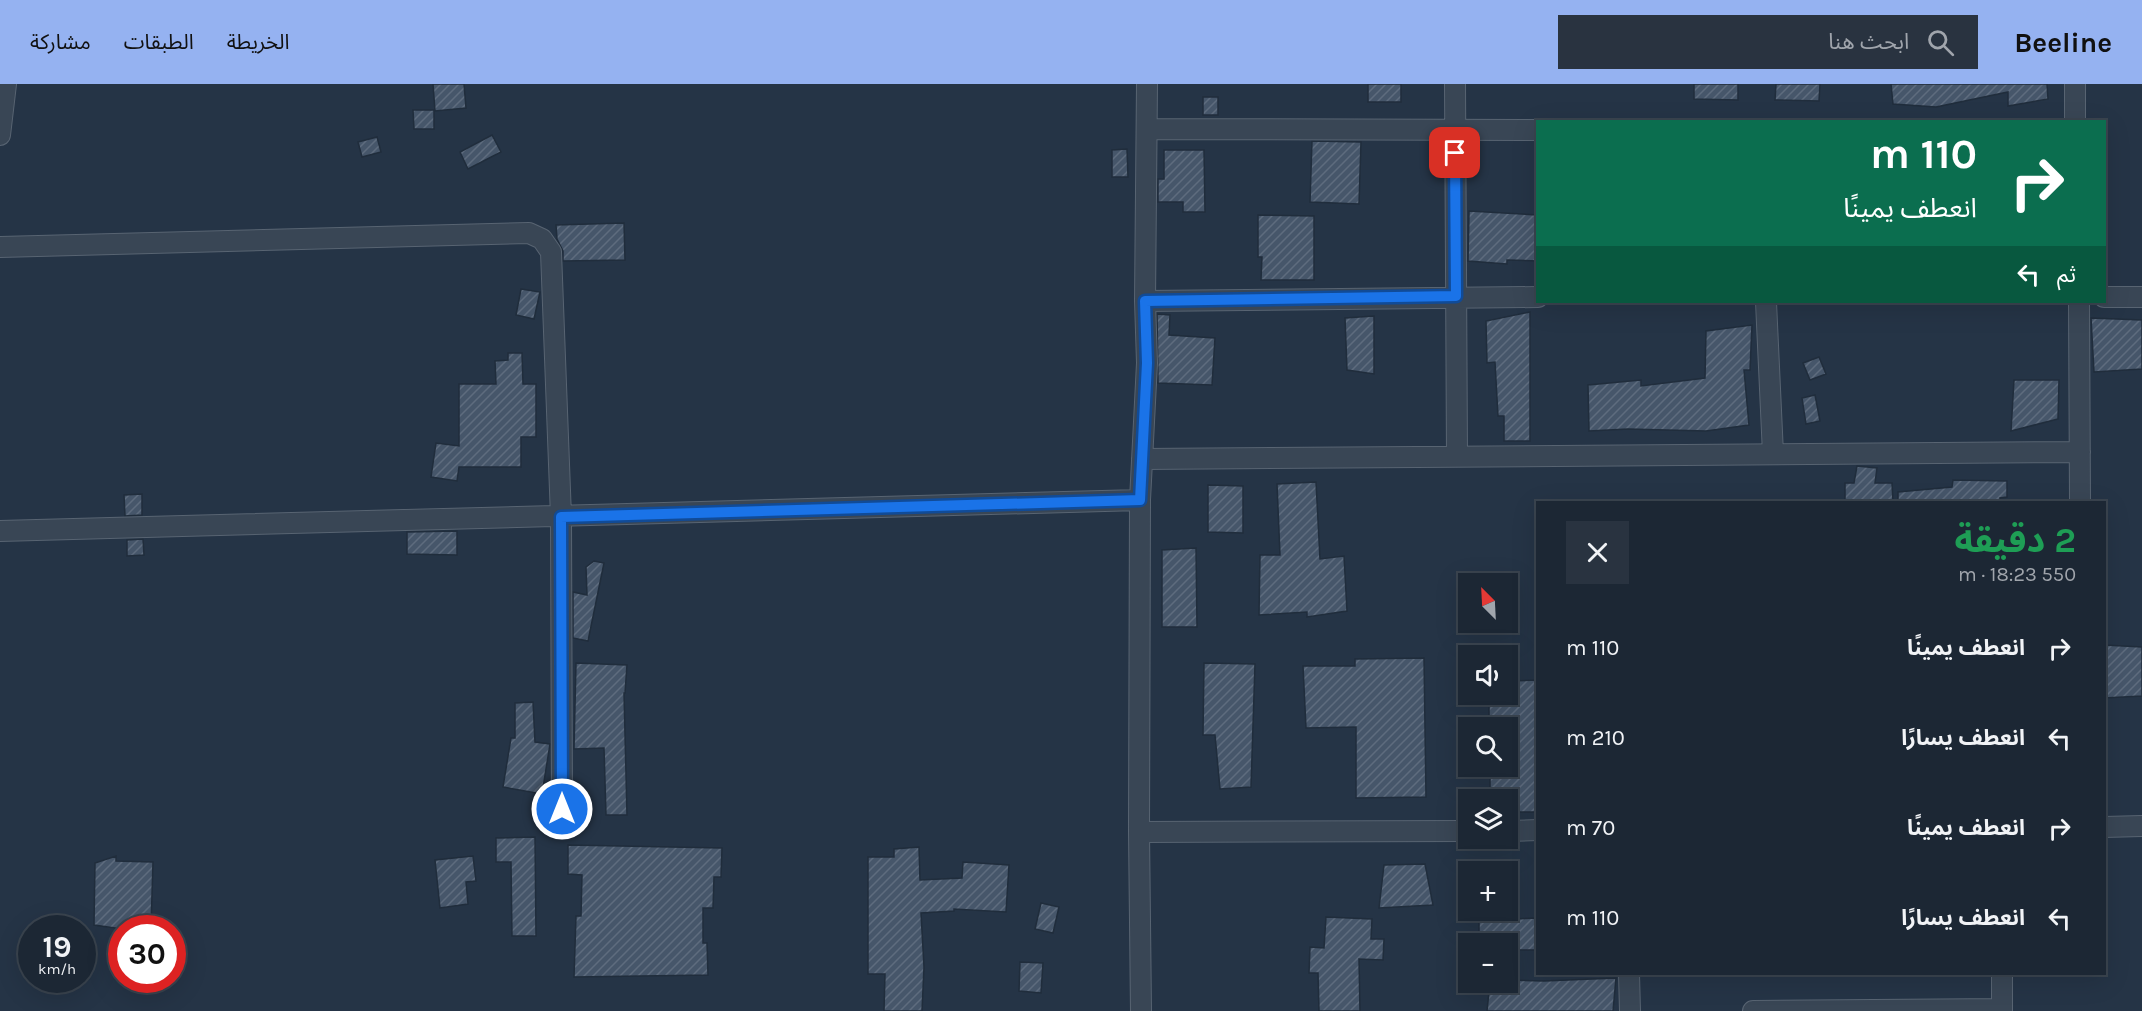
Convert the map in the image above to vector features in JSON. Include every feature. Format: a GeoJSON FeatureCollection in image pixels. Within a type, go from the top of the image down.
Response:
{"type":"FeatureCollection","features":[{"type":"Feature","properties":{"kind":"street"},"geometry":{"type":"LineString","coordinates":[[0,135],[6,84]]}},
{"type":"Feature","properties":{"kind":"street"},"geometry":{"type":"LineString","coordinates":[[1141,1011],[1140,500],[1147,363],[1145,301],[1147,84]]}},
{"type":"Feature","properties":{"kind":"street"},"geometry":{"type":"LineString","coordinates":[[1455,84],[1457,456]]}},
{"type":"Feature","properties":{"kind":"street"},"geometry":{"type":"LineString","coordinates":[[2075,84],[2075,120]]}},
{"type":"Feature","properties":{"kind":"street"},"geometry":{"type":"LineString","coordinates":[[1147,129],[1536,130]]}},
{"type":"Feature","properties":{"kind":"street"},"geometry":{"type":"LineString","coordinates":[[0,247],[530,233],[542,239],[551,252],[561,517],[562,809]]}},
{"type":"Feature","properties":{"kind":"street"},"geometry":{"type":"LineString","coordinates":[[1145,301],[1536,297]]}},
{"type":"Feature","properties":{"kind":"street"},"geometry":{"type":"LineString","coordinates":[[2106,297],[2142,297]]}},
{"type":"Feature","properties":{"kind":"street"},"geometry":{"type":"LineString","coordinates":[[1766,303],[1773,454]]}},
{"type":"Feature","properties":{"kind":"street"},"geometry":{"type":"LineString","coordinates":[[2079,303],[2080,501]]}},
{"type":"Feature","properties":{"kind":"street"},"geometry":{"type":"LineString","coordinates":[[1142,459],[2080,452]]}},
{"type":"Feature","properties":{"kind":"street"},"geometry":{"type":"LineString","coordinates":[[0,531],[1140,500]]}},
{"type":"Feature","properties":{"kind":"street"},"geometry":{"type":"LineString","coordinates":[[2106,826],[2142,826]]}},
{"type":"Feature","properties":{"kind":"street"},"geometry":{"type":"LineString","coordinates":[[1518,831],[1536,830]]}},
{"type":"Feature","properties":{"kind":"street"},"geometry":{"type":"LineString","coordinates":[[1139,832],[1458,831]]}},
{"type":"Feature","properties":{"kind":"street"},"geometry":{"type":"LineString","coordinates":[[1629,975],[1630,1011]]}},
{"type":"Feature","properties":{"kind":"street"},"geometry":{"type":"LineString","coordinates":[[1753,1011],[2002,1010],[2002,975]]}},
{"type":"Feature","properties":{"kind":"building"},"geometry":{"type":"Polygon","coordinates":[[[433,84],[464,84],[466,108],[435,111],[433,84]]]}},
{"type":"Feature","properties":{"kind":"building"},"geometry":{"type":"Polygon","coordinates":[[[1368,84],[1401,84],[1401,102],[1368,102],[1368,84]]]}},
{"type":"Feature","properties":{"kind":"building"},"geometry":{"type":"Polygon","coordinates":[[[1694,84],[1738,84],[1738,100],[1694,99],[1694,84]]]}},
{"type":"Feature","properties":{"kind":"building"},"geometry":{"type":"Polygon","coordinates":[[[1776,84],[1820,84],[1819,101],[1775,100],[1776,84]]]}},
{"type":"Feature","properties":{"kind":"building"},"geometry":{"type":"Polygon","coordinates":[[[1891,84],[2047,84],[2048,99],[2008,106],[2008,92],[1936,107],[1893,104],[1891,84]]]}},
{"type":"Feature","properties":{"kind":"building"},"geometry":{"type":"Polygon","coordinates":[[[1203,97],[1218,97],[1218,115],[1203,115],[1203,97]]]}},
{"type":"Feature","properties":{"kind":"building"},"geometry":{"type":"Polygon","coordinates":[[[413,110],[434,110],[434,129],[414,129],[413,110]]]}},
{"type":"Feature","properties":{"kind":"building"},"geometry":{"type":"Polygon","coordinates":[[[492,135],[501,152],[468,169],[460,152],[492,135]]]}},
{"type":"Feature","properties":{"kind":"building"},"geometry":{"type":"Polygon","coordinates":[[[377,137],[381,152],[362,157],[358,142],[377,137]]]}},
{"type":"Feature","properties":{"kind":"building"},"geometry":{"type":"Polygon","coordinates":[[[1312,141],[1361,142],[1359,204],[1310,202],[1312,141]]]}},
{"type":"Feature","properties":{"kind":"building"},"geometry":{"type":"Polygon","coordinates":[[[1127,149],[1128,177],[1112,177],[1112,150],[1127,149]]]}},
{"type":"Feature","properties":{"kind":"building"},"geometry":{"type":"Polygon","coordinates":[[[1164,150],[1204,150],[1205,212],[1183,212],[1183,202],[1158,202],[1158,179],[1164,179],[1164,150]]]}},
{"type":"Feature","properties":{"kind":"building"},"geometry":{"type":"Polygon","coordinates":[[[1469,211],[1536,215],[1536,261],[1507,260],[1507,264],[1468,261],[1469,211]]]}},
{"type":"Feature","properties":{"kind":"building"},"geometry":{"type":"Polygon","coordinates":[[[1258,215],[1314,216],[1314,280],[1261,280],[1262,257],[1258,257],[1258,215]]]}},
{"type":"Feature","properties":{"kind":"building"},"geometry":{"type":"Polygon","coordinates":[[[624,223],[625,260],[563,261],[563,251],[557,239],[556,225],[624,223]]]}},
{"type":"Feature","properties":{"kind":"building"},"geometry":{"type":"Polygon","coordinates":[[[521,289],[540,292],[534,319],[516,315],[521,289]]]}},
{"type":"Feature","properties":{"kind":"building"},"geometry":{"type":"Polygon","coordinates":[[[1530,312],[1530,441],[1504,441],[1504,416],[1498,416],[1495,362],[1487,363],[1486,321],[1530,312]]]}},
{"type":"Feature","properties":{"kind":"building"},"geometry":{"type":"Polygon","coordinates":[[[1157,314],[1170,315],[1169,335],[1215,338],[1212,385],[1158,383],[1157,314]]]}},
{"type":"Feature","properties":{"kind":"building"},"geometry":{"type":"Polygon","coordinates":[[[1374,316],[1374,374],[1347,370],[1345,318],[1374,316]]]}},
{"type":"Feature","properties":{"kind":"building"},"geometry":{"type":"Polygon","coordinates":[[[2091,318],[2142,320],[2142,369],[2094,372],[2091,318]]]}},
{"type":"Feature","properties":{"kind":"building"},"geometry":{"type":"Polygon","coordinates":[[[1752,325],[1750,370],[1744,370],[1749,425],[1706,431],[1628,429],[1589,431],[1588,385],[1641,380],[1641,386],[1705,378],[1706,331],[1752,325]]]}},
{"type":"Feature","properties":{"kind":"building"},"geometry":{"type":"Polygon","coordinates":[[[508,353],[522,353],[523,384],[536,384],[536,437],[521,437],[521,467],[459,467],[457,481],[431,477],[436,443],[459,446],[459,384],[496,384],[495,361],[508,360],[508,353]]]}},
{"type":"Feature","properties":{"kind":"building"},"geometry":{"type":"Polygon","coordinates":[[[1819,357],[1826,374],[1810,380],[1803,363],[1819,357]]]}},
{"type":"Feature","properties":{"kind":"building"},"geometry":{"type":"Polygon","coordinates":[[[2014,380],[2059,380],[2058,419],[2011,431],[2014,380]]]}},
{"type":"Feature","properties":{"kind":"building"},"geometry":{"type":"Polygon","coordinates":[[[1815,395],[1820,421],[1806,424],[1802,398],[1815,395]]]}},
{"type":"Feature","properties":{"kind":"building"},"geometry":{"type":"Polygon","coordinates":[[[1857,466],[1877,468],[1875,483],[1892,483],[1893,501],[1845,501],[1845,483],[1854,483],[1857,466]]]}},
{"type":"Feature","properties":{"kind":"building"},"geometry":{"type":"Polygon","coordinates":[[[1953,480],[2007,481],[2007,497],[2000,498],[2000,501],[1898,501],[1898,492],[1952,487],[1953,480]]]}},
{"type":"Feature","properties":{"kind":"building"},"geometry":{"type":"Polygon","coordinates":[[[1316,482],[1320,559],[1344,556],[1347,611],[1307,617],[1307,612],[1259,615],[1260,555],[1280,555],[1277,484],[1316,482]]]}},
{"type":"Feature","properties":{"kind":"building"},"geometry":{"type":"Polygon","coordinates":[[[1208,485],[1243,486],[1243,533],[1208,532],[1208,485]]]}},
{"type":"Feature","properties":{"kind":"building"},"geometry":{"type":"Polygon","coordinates":[[[142,494],[142,515],[125,516],[124,495],[142,494]]]}},
{"type":"Feature","properties":{"kind":"building"},"geometry":{"type":"Polygon","coordinates":[[[457,531],[457,555],[407,554],[407,532],[457,531]]]}},
{"type":"Feature","properties":{"kind":"building"},"geometry":{"type":"Polygon","coordinates":[[[143,539],[144,555],[127,556],[127,540],[143,539]]]}},
{"type":"Feature","properties":{"kind":"building"},"geometry":{"type":"Polygon","coordinates":[[[1196,548],[1197,627],[1162,627],[1162,550],[1196,548]]]}},
{"type":"Feature","properties":{"kind":"building"},"geometry":{"type":"Polygon","coordinates":[[[594,561],[604,563],[588,641],[573,638],[573,592],[587,595],[586,567],[594,561]]]}},
{"type":"Feature","properties":{"kind":"building"},"geometry":{"type":"Polygon","coordinates":[[[2106,645],[2142,647],[2142,696],[2106,698],[2106,645]]]}},
{"type":"Feature","properties":{"kind":"building"},"geometry":{"type":"Polygon","coordinates":[[[1424,658],[1426,797],[1356,798],[1356,727],[1306,728],[1303,666],[1355,666],[1355,659],[1424,658]]]}},
{"type":"Feature","properties":{"kind":"building"},"geometry":{"type":"Polygon","coordinates":[[[576,663],[627,665],[624,693],[627,815],[606,815],[604,748],[574,749],[576,663]]]}},
{"type":"Feature","properties":{"kind":"building"},"geometry":{"type":"Polygon","coordinates":[[[1204,663],[1255,664],[1251,787],[1220,789],[1215,735],[1203,735],[1204,663]]]}},
{"type":"Feature","properties":{"kind":"building"},"geometry":{"type":"Polygon","coordinates":[[[1536,680],[1536,812],[1518,812],[1518,789],[1490,789],[1490,777],[1518,777],[1518,717],[1489,717],[1489,705],[1518,705],[1518,681],[1536,680]]]}},
{"type":"Feature","properties":{"kind":"building"},"geometry":{"type":"Polygon","coordinates":[[[533,702],[535,742],[550,744],[542,794],[503,787],[511,738],[515,738],[515,703],[533,702]]]}},
{"type":"Feature","properties":{"kind":"building"},"geometry":{"type":"Polygon","coordinates":[[[535,837],[536,936],[512,936],[511,862],[496,862],[496,838],[535,837]]]}},
{"type":"Feature","properties":{"kind":"building"},"geometry":{"type":"Polygon","coordinates":[[[568,845],[722,848],[721,877],[714,877],[713,908],[703,908],[703,943],[707,943],[708,975],[574,977],[576,916],[581,916],[582,875],[568,874],[568,845]]]}},
{"type":"Feature","properties":{"kind":"building"},"geometry":{"type":"Polygon","coordinates":[[[919,847],[920,880],[962,878],[963,862],[1009,865],[1006,912],[954,909],[954,911],[921,913],[924,967],[922,1011],[884,1011],[885,974],[868,974],[868,857],[894,857],[894,849],[919,847]]]}},
{"type":"Feature","properties":{"kind":"building"},"geometry":{"type":"Polygon","coordinates":[[[116,856],[116,861],[153,862],[151,915],[108,915],[108,927],[96,925],[95,863],[116,856]]]}},
{"type":"Feature","properties":{"kind":"building"},"geometry":{"type":"Polygon","coordinates":[[[473,856],[476,881],[466,882],[468,904],[440,908],[435,860],[473,856]]]}},
{"type":"Feature","properties":{"kind":"building"},"geometry":{"type":"Polygon","coordinates":[[[1425,864],[1433,905],[1379,908],[1384,865],[1425,864]]]}},
{"type":"Feature","properties":{"kind":"building"},"geometry":{"type":"Polygon","coordinates":[[[1041,903],[1059,907],[1053,933],[1035,929],[1041,903]]]}},
{"type":"Feature","properties":{"kind":"building"},"geometry":{"type":"Polygon","coordinates":[[[1326,917],[1372,919],[1371,939],[1384,939],[1383,960],[1359,959],[1360,1011],[1319,1011],[1318,973],[1309,973],[1310,947],[1324,948],[1326,917]]]}},
{"type":"Feature","properties":{"kind":"building"},"geometry":{"type":"Polygon","coordinates":[[[1536,918],[1536,950],[1518,950],[1518,933],[1479,933],[1479,921],[1518,921],[1518,919],[1536,918]]]}},
{"type":"Feature","properties":{"kind":"building"},"geometry":{"type":"Polygon","coordinates":[[[1020,962],[1043,963],[1041,993],[1019,991],[1020,962]]]}},
{"type":"Feature","properties":{"kind":"building"},"geometry":{"type":"Polygon","coordinates":[[[1616,978],[1613,1011],[1487,1011],[1489,993],[1518,993],[1518,980],[1616,978]]]}},
{"type":"Feature","properties":{"kind":"route"},"geometry":{"type":"LineString","coordinates":[[562,809],[561,517],[1140,500],[1147,363],[1145,301],[1456,296],[1455,153]]}}]}
